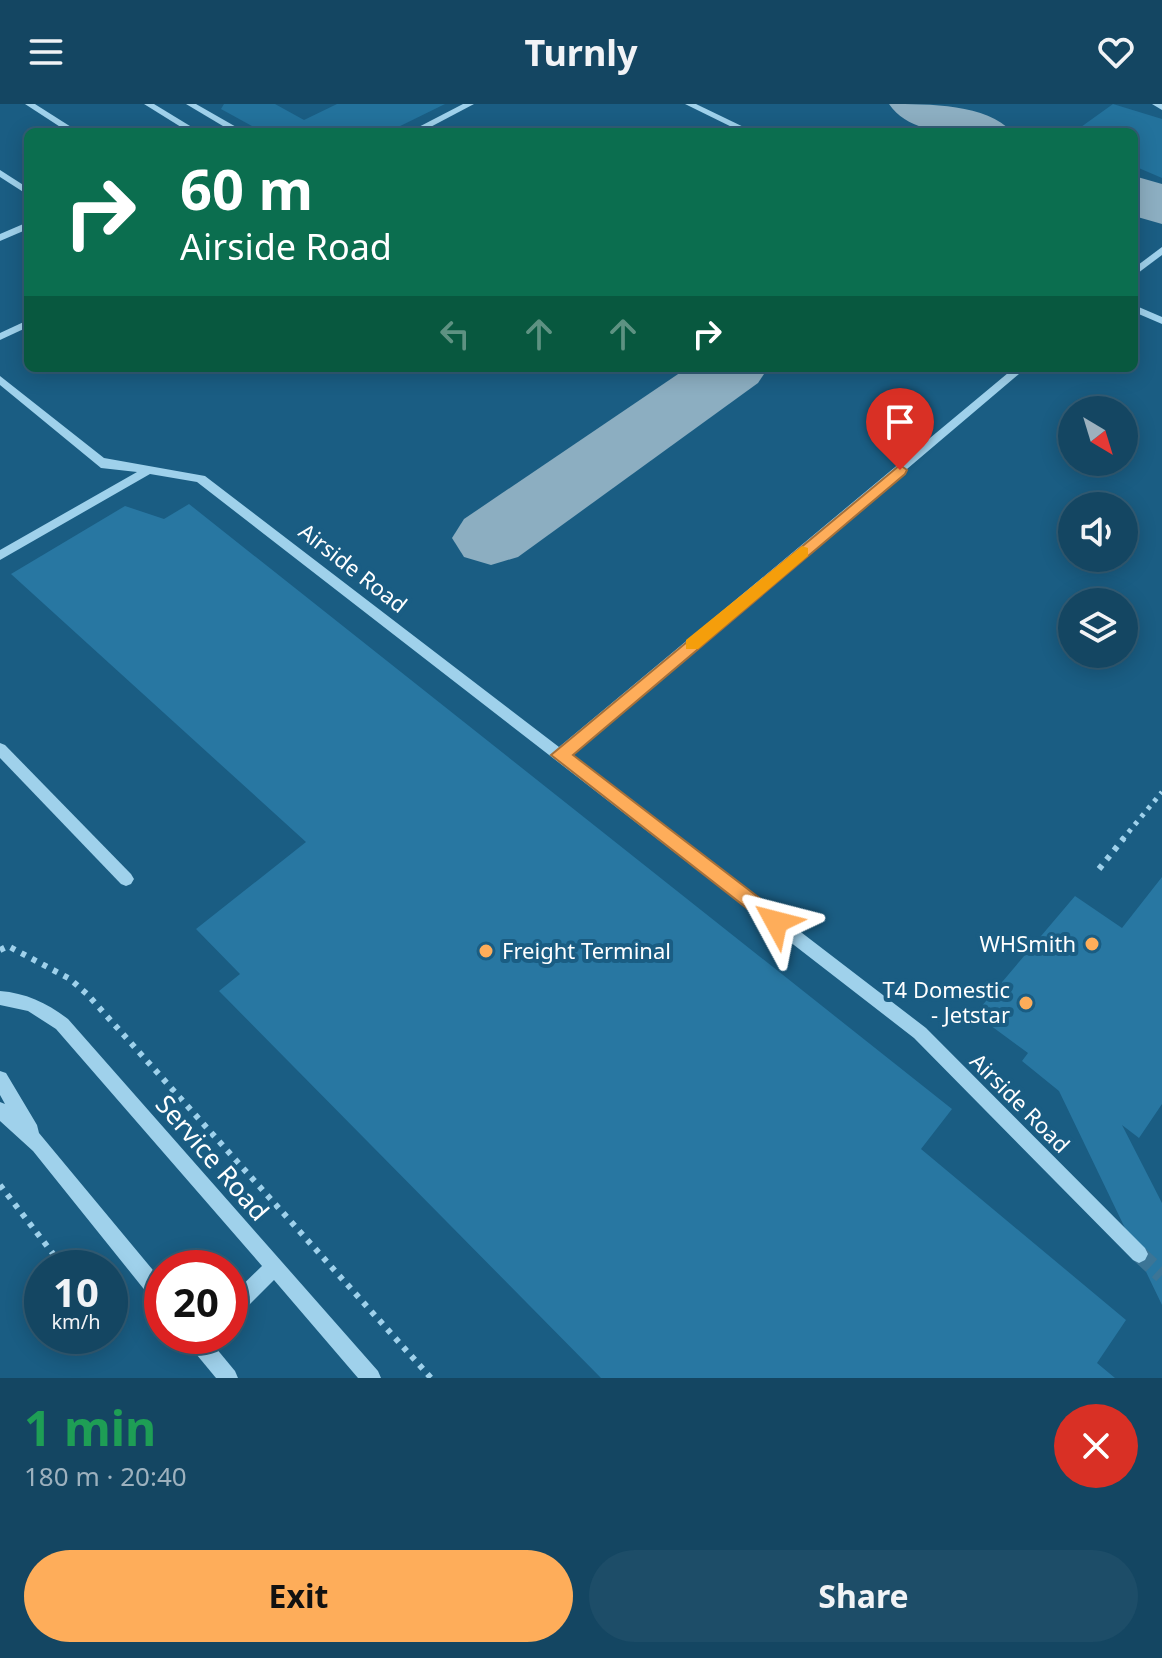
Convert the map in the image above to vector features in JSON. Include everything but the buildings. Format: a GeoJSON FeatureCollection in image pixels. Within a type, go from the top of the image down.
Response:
{"type":"FeatureCollection","features":[{"type":"Feature","properties":{"kind":"street"},"geometry":{"type":"LineString","coordinates":[[29,104],[68,128]]}},
{"type":"Feature","properties":{"kind":"street"},"geometry":{"type":"LineString","coordinates":[[148,104],[188,128]]}},
{"type":"Feature","properties":{"kind":"street"},"geometry":{"type":"LineString","coordinates":[[422,128],[470,104]]}},
{"type":"Feature","properties":{"kind":"street"},"geometry":{"type":"LineString","coordinates":[[689,104],[740,128]]}},
{"type":"Feature","properties":{"kind":"street"},"geometry":{"type":"LineString","coordinates":[[1156,104],[1162,107]]}},
{"type":"Feature","properties":{"kind":"street"},"geometry":{"type":"LineString","coordinates":[[194,105],[231,128]]}},
{"type":"Feature","properties":{"kind":"street"},"geometry":{"type":"LineString","coordinates":[[0,173],[24,189]]}},
{"type":"Feature","properties":{"kind":"street"},"geometry":{"type":"LineString","coordinates":[[0,238],[24,227]]}},
{"type":"Feature","properties":{"kind":"street"},"geometry":{"type":"LineString","coordinates":[[1138,270],[1162,250]]}},
{"type":"Feature","properties":{"kind":"street"},"geometry":{"type":"LineString","coordinates":[[1138,310],[1162,321]]}},
{"type":"Feature","properties":{"kind":"street"},"geometry":{"type":"LineString","coordinates":[[0,337],[24,325]]}},
{"type":"Feature","properties":{"kind":"street"},"geometry":{"type":"LineString","coordinates":[[560,755],[1016,372]]}},
{"type":"Feature","properties":{"kind":"street"},"geometry":{"type":"LineString","coordinates":[[0,379],[126,483]]}},
{"type":"Feature","properties":{"kind":"street","name":"Airside Road"},"geometry":{"type":"LineString","coordinates":[[101,461],[201,479],[920,1033],[1139,1254]]}},
{"type":"Feature","properties":{"kind":"street"},"geometry":{"type":"LineString","coordinates":[[0,556],[148,471]]}},
{"type":"Feature","properties":{"kind":"street"},"geometry":{"type":"LineString","coordinates":[[0,749],[126,879]]}},
{"type":"Feature","properties":{"kind":"street","name":"Service Road"},"geometry":{"type":"LineString","coordinates":[[0,998],[22,999],[42,1008],[62,1024],[371,1378]]}},
{"type":"Feature","properties":{"kind":"street"},"geometry":{"type":"LineString","coordinates":[[0,1079],[39,1145],[144,1274]]}},
{"type":"Feature","properties":{"kind":"street"},"geometry":{"type":"LineString","coordinates":[[0,1110],[39,1145]]}},
{"type":"Feature","properties":{"kind":"street"},"geometry":{"type":"LineString","coordinates":[[248,1292],[273,1268]]}},
{"type":"Feature","properties":{"kind":"street"},"geometry":{"type":"LineString","coordinates":[[210,1354],[228,1378]]}},
{"type":"Feature","properties":{"kind":"path"},"geometry":{"type":"LineString","coordinates":[[1099,869],[1162,792]]}},
{"type":"Feature","properties":{"kind":"path"},"geometry":{"type":"LineString","coordinates":[[0,950],[8,946],[70,979],[87,994],[431,1378]]}},
{"type":"Feature","properties":{"kind":"path"},"geometry":{"type":"LineString","coordinates":[[0,1185],[50,1250]]}},
{"type":"Feature","properties":{"kind":"shaded area"},"geometry":{"type":"Polygon","coordinates":[[[224,104],[275,104],[304,120],[337,104],[445,104],[396,128],[256,128],[221,109],[224,104]]]}},
{"type":"Feature","properties":{"kind":"shaded area"},"geometry":{"type":"Polygon","coordinates":[[[1113,104],[1162,119],[1162,178],[1138,168],[1138,128],[1080,128],[1113,104]]]}},
{"type":"Feature","properties":{"kind":"taxiway"},"geometry":{"type":"LineString","coordinates":[[917,104],[974,128]]}},
{"type":"Feature","properties":{"kind":"taxiway"},"geometry":{"type":"LineString","coordinates":[[1138,196],[1162,206]]}},
{"type":"Feature","properties":{"kind":"taxiway"},"geometry":{"type":"LineString","coordinates":[[491,538],[728,372]]}},
{"type":"Feature","properties":{"kind":"tunnel"},"geometry":{"type":"LineString","coordinates":[[1139,1254],[1162,1275]]}},
{"type":"Feature","properties":{"kind":"slow traffic"},"geometry":{"type":"LineString","coordinates":[[692,644],[802,552]]}},
{"type":"Feature","properties":{"kind":"place","name":"WHSmith"},"geometry":{"type":"Point","coordinates":[1092,944]}},
{"type":"Feature","properties":{"kind":"place","name":"Freight Terminal"},"geometry":{"type":"Point","coordinates":[486,951]}},
{"type":"Feature","properties":{"kind":"place","name":"T4 Domestic - Jetstar"},"geometry":{"type":"Point","coordinates":[1026,1003]}},
{"type":"Feature","properties":{"kind":"route"},"geometry":{"type":"LineString","coordinates":[[776,922],[560,755],[900,470]]}}]}
